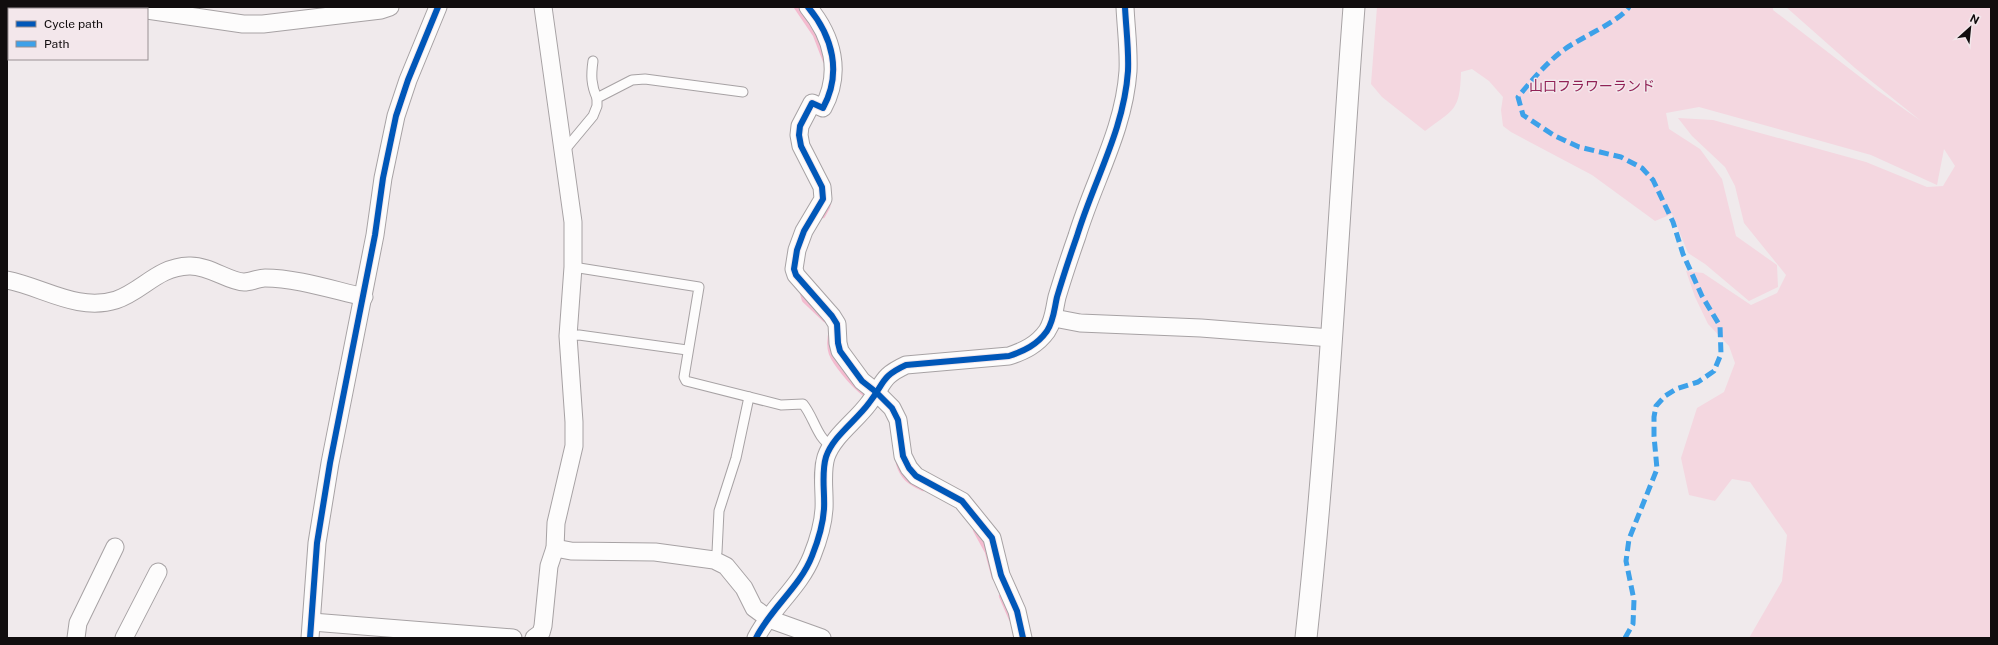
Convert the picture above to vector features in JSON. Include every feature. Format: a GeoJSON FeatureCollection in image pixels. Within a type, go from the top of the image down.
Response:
{"type":"FeatureCollection","features":[{"type":"Feature","properties":{"kind":"street"},"geometry":{"type":"LineString","coordinates":[[148,9],[243,24],[263,24],[381,10],[390,7]]}},
{"type":"Feature","properties":{"kind":"street"},"geometry":{"type":"LineString","coordinates":[[438,7],[408,80],[396,116],[383,178],[364,297],[330,463],[318,536],[311,630],[513,638]]}},
{"type":"Feature","properties":{"kind":"street"},"geometry":{"type":"LineString","coordinates":[[534,638],[541,633],[543,626],[549,566],[555,548],[556,523],[574,446],[568,336],[573,267],[573,222],[543,7]]}},
{"type":"Feature","properties":{"kind":"street"},"geometry":{"type":"LineString","coordinates":[[808,7],[820,21],[825,31],[833,61],[833,82],[830,94],[823,108],[812,103],[800,126],[799,135],[801,146],[822,187],[823,199],[804,231],[797,250],[794,269],[796,275],[832,316],[837,324],[840,351],[873,397],[892,408],[898,420],[903,456],[909,468],[916,476],[962,501],[992,538],[1001,575],[1017,611],[1023,638]]}},
{"type":"Feature","properties":{"kind":"street"},"geometry":{"type":"LineString","coordinates":[[756,638],[802,575],[812,556],[820,530],[824,509],[826,458],[832,446],[873,397],[884,379],[892,371],[906,365],[1010,356],[1026,351],[1039,341],[1047,331],[1054,318],[1057,299],[1083,215],[1114,140],[1121,113],[1128,70],[1125,7]]}},
{"type":"Feature","properties":{"kind":"street"},"geometry":{"type":"LineString","coordinates":[[1306,638],[1313,578],[1354,7]]}},
{"type":"Feature","properties":{"kind":"street"},"geometry":{"type":"LineString","coordinates":[[7,280],[82,303],[114,300],[128,295],[160,273],[175,267],[191,266],[212,270],[244,282],[265,278],[310,284],[364,297]]}},
{"type":"Feature","properties":{"kind":"street"},"geometry":{"type":"LineString","coordinates":[[1054,318],[1080,323],[1201,328],[1331,338]]}},
{"type":"Feature","properties":{"kind":"street"},"geometry":{"type":"LineString","coordinates":[[76,638],[78,624],[116,547]]}},
{"type":"Feature","properties":{"kind":"street"},"geometry":{"type":"LineString","coordinates":[[555,548],[571,551],[655,552],[714,560],[726,566],[744,588],[754,608],[769,619],[822,638]]}},
{"type":"Feature","properties":{"kind":"street"},"geometry":{"type":"LineString","coordinates":[[124,638],[158,572]]}},
{"type":"Feature","properties":{"kind":"lane"},"geometry":{"type":"LineString","coordinates":[[563,152],[593,116],[597,106],[592,86],[591,74],[593,61]]}},
{"type":"Feature","properties":{"kind":"lane"},"geometry":{"type":"LineString","coordinates":[[596,98],[632,80],[645,79],[742,92]]}},
{"type":"Feature","properties":{"kind":"lane"},"geometry":{"type":"LineString","coordinates":[[573,267],[699,287],[687,350],[684,377],[686,381],[781,405],[803,404],[809,411],[824,443],[832,446]]}},
{"type":"Feature","properties":{"kind":"lane"},"geometry":{"type":"LineString","coordinates":[[568,336],[579,335],[687,350]]}},
{"type":"Feature","properties":{"kind":"lane"},"geometry":{"type":"LineString","coordinates":[[714,560],[719,511],[736,458],[749,397]]}},
{"type":"Feature","properties":{"kind":"green space","name":"山口フラワーランド"},"geometry":{"type":"Polygon","coordinates":[[[1377,7],[1773,7],[1773,10],[1877,90],[1921,121],[1855,68],[1786,7],[1991,7],[1991,638],[1749,638],[1782,581],[1787,535],[1750,482],[1732,479],[1715,501],[1689,495],[1681,458],[1697,408],[1724,392],[1735,363],[1729,346],[1708,324],[1695,297],[1686,271],[1703,273],[1751,305],[1777,293],[1786,275],[1744,223],[1735,186],[1725,167],[1692,136],[1678,118],[1713,120],[1866,162],[1927,187],[1943,186],[1955,166],[1944,149],[1937,185],[1871,155],[1699,107],[1666,113],[1669,129],[1700,149],[1722,179],[1736,236],[1777,265],[1778,287],[1749,301],[1705,264],[1688,253],[1672,214],[1655,221],[1592,175],[1511,132],[1503,126],[1501,110],[1503,97],[1489,81],[1472,69],[1461,72],[1459,95],[1454,108],[1425,131],[1382,97],[1371,84],[1377,7]]]}},
{"type":"Feature","properties":{"kind":"waterway"},"geometry":{"type":"LineString","coordinates":[[796,7],[815,35],[825,61]]}},
{"type":"Feature","properties":{"kind":"waterway"},"geometry":{"type":"LineString","coordinates":[[823,216],[828,207],[829,201]]}},
{"type":"Feature","properties":{"kind":"waterway"},"geometry":{"type":"LineString","coordinates":[[802,293],[804,300],[825,320]]}},
{"type":"Feature","properties":{"kind":"waterway"},"geometry":{"type":"LineString","coordinates":[[830,336],[830,350],[836,363],[854,385],[869,397]]}},
{"type":"Feature","properties":{"kind":"waterway"},"geometry":{"type":"LineString","coordinates":[[898,463],[904,476],[914,485],[923,489]]}},
{"type":"Feature","properties":{"kind":"waterway"},"geometry":{"type":"LineString","coordinates":[[975,530],[987,552],[994,578]]}},
{"type":"Feature","properties":{"kind":"waterway"},"geometry":{"type":"LineString","coordinates":[[1001,596],[1011,619]]}},
{"type":"Feature","properties":{"kind":"marked path"},"geometry":{"type":"LineString","coordinates":[[1625,638],[1633,624],[1634,600],[1626,561],[1629,539],[1657,469],[1654,436],[1654,417],[1656,406],[1665,396],[1676,389],[1698,382],[1714,371],[1721,354],[1720,326],[1702,296],[1683,254],[1673,222],[1653,180],[1642,168],[1621,157],[1579,147],[1555,136],[1523,115],[1518,97],[1540,71],[1559,54],[1617,18],[1629,7]]}},
{"type":"Feature","properties":{"kind":"cycle path"},"geometry":{"type":"LineString","coordinates":[[310,638],[317,543],[330,463],[375,235],[383,178],[396,116],[408,80],[438,7]]}},
{"type":"Feature","properties":{"kind":"cycle path"},"geometry":{"type":"LineString","coordinates":[[808,7],[817,19],[829,43],[833,69],[829,95],[823,108],[812,103],[800,126],[799,135],[801,146],[822,187],[823,199],[804,231],[797,250],[794,269],[796,275],[832,316],[837,324],[840,351],[862,381],[892,408],[898,420],[903,456],[909,468],[916,476],[962,501],[992,538],[1001,575],[1017,611],[1023,638]]}},
{"type":"Feature","properties":{"kind":"cycle path"},"geometry":{"type":"LineString","coordinates":[[756,638],[769,617],[800,578],[812,556],[823,521],[824,469],[829,449],[839,435],[864,410],[887,377],[906,365],[1009,356],[1030,347],[1047,331],[1084,215],[1115,134],[1121,114],[1128,71],[1125,7]]}}]}
